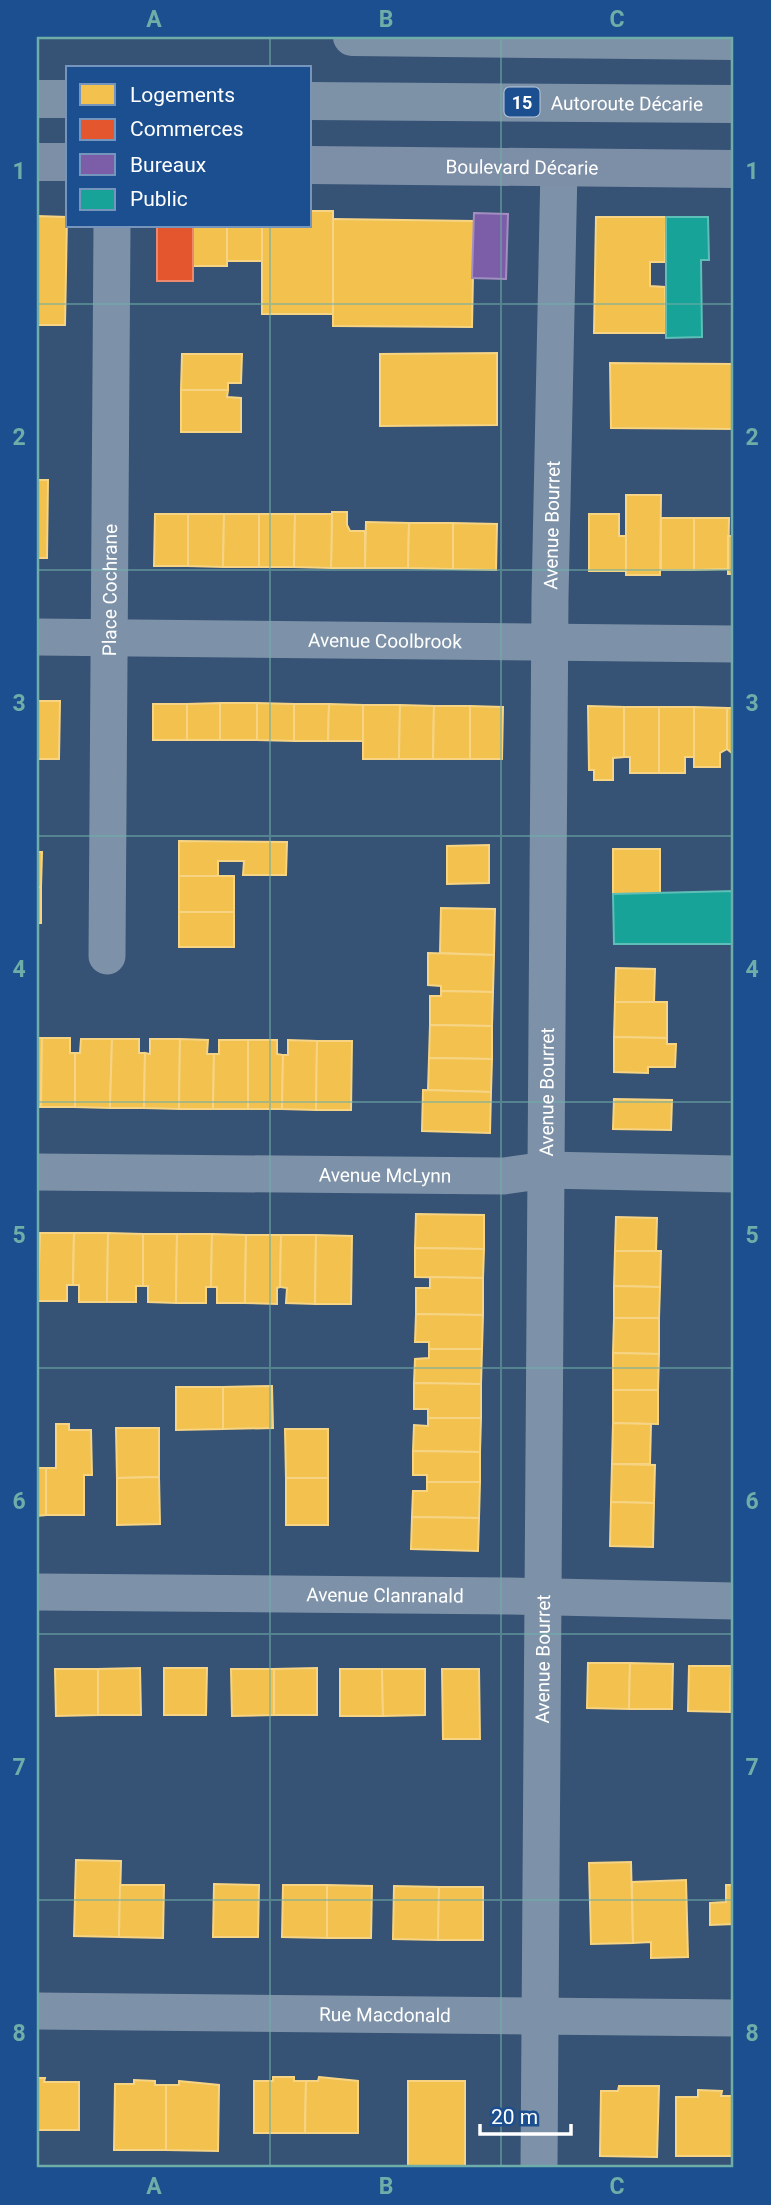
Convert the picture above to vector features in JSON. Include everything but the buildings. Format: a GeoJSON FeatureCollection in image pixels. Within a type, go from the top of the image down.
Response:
{"type":"FeatureCollection","features":[{"type":"Feature","properties":{"kind":"highway"},"geometry":{"type":"LineString","coordinates":[[352,37],[734,41]]}},
{"type":"Feature","properties":{"kind":"highway"},"geometry":{"type":"LineString","coordinates":[[37,99],[66,99]]}},
{"type":"Feature","properties":{"kind":"highway","name":"Autoroute Décarie"},"geometry":{"type":"LineString","coordinates":[[312,101],[734,104]]}},
{"type":"Feature","properties":{"kind":"main road"},"geometry":{"type":"LineString","coordinates":[[37,162],[66,162]]}},
{"type":"Feature","properties":{"kind":"main road","name":"Boulevard Décarie"},"geometry":{"type":"LineString","coordinates":[[312,165],[734,169]]}},
{"type":"Feature","properties":{"kind":"street","name":"Avenue Bourret"},"geometry":{"type":"LineString","coordinates":[[539,2168],[552,433],[559,168]]}},
{"type":"Feature","properties":{"kind":"street","name":"Place Cochrane"},"geometry":{"type":"LineString","coordinates":[[107,956],[112,228]]}},
{"type":"Feature","properties":{"kind":"street","name":"Avenue Coolbrook"},"geometry":{"type":"LineString","coordinates":[[37,637],[734,644]]}},
{"type":"Feature","properties":{"kind":"street","name":"Avenue McLynn"},"geometry":{"type":"LineString","coordinates":[[37,1172],[504,1176],[546,1170],[734,1174]]}},
{"type":"Feature","properties":{"kind":"street","name":"Avenue Clanranald"},"geometry":{"type":"LineString","coordinates":[[37,1592],[734,1601]]}},
{"type":"Feature","properties":{"kind":"street","name":"Rue Macdonald"},"geometry":{"type":"LineString","coordinates":[[37,2011],[734,2018]]}}]}
